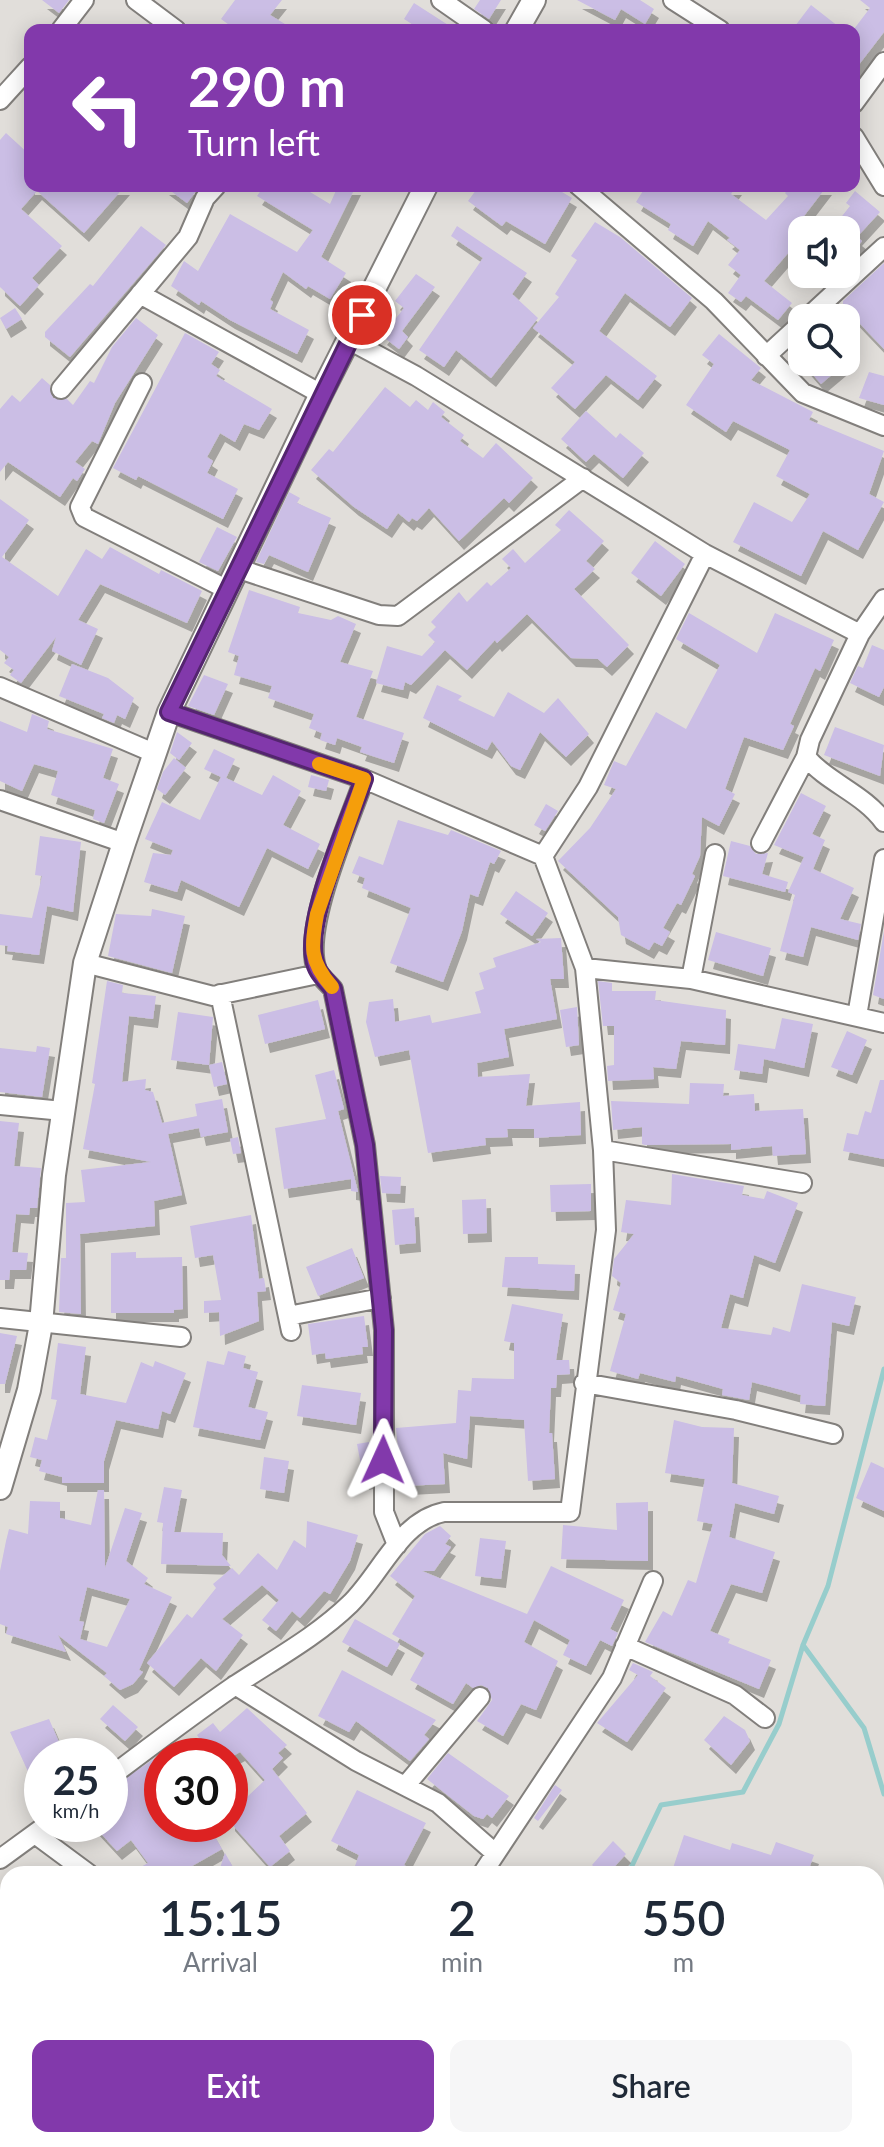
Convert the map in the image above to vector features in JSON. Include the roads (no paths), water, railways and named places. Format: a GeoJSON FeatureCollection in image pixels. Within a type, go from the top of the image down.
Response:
{"type":"FeatureCollection","features":[{"type":"Feature","properties":{"kind":"street"},"geometry":{"type":"LineString","coordinates":[[66,24],[84,0]]}},
{"type":"Feature","properties":{"kind":"street"},"geometry":{"type":"LineString","coordinates":[[136,0],[159,7],[172,24]]}},
{"type":"Feature","properties":{"kind":"street"},"geometry":{"type":"LineString","coordinates":[[441,0],[475,24]]}},
{"type":"Feature","properties":{"kind":"street"},"geometry":{"type":"LineString","coordinates":[[520,24],[534,0]]}},
{"type":"Feature","properties":{"kind":"street"},"geometry":{"type":"LineString","coordinates":[[673,0],[711,24]]}},
{"type":"Feature","properties":{"kind":"street"},"geometry":{"type":"LineString","coordinates":[[860,95],[884,62]]}},
{"type":"Feature","properties":{"kind":"street"},"geometry":{"type":"LineString","coordinates":[[0,100],[24,74]]}},
{"type":"Feature","properties":{"kind":"street"},"geometry":{"type":"LineString","coordinates":[[860,147],[884,186]]}},
{"type":"Feature","properties":{"kind":"street"},"geometry":{"type":"LineString","coordinates":[[61,389],[188,237],[210,192]]}},
{"type":"Feature","properties":{"kind":"street"},"geometry":{"type":"LineString","coordinates":[[0,1488],[29,1390],[41,1324],[63,1111],[85,963],[124,843],[169,712],[236,568],[422,192]]}},
{"type":"Feature","properties":{"kind":"street"},"geometry":{"type":"LineString","coordinates":[[586,192],[714,301],[803,393],[884,426]]}},
{"type":"Feature","properties":{"kind":"street"},"geometry":{"type":"LineString","coordinates":[[822,304],[884,247]]}},
{"type":"Feature","properties":{"kind":"street"},"geometry":{"type":"LineString","coordinates":[[140,294],[321,394]]}},
{"type":"Feature","properties":{"kind":"street"},"geometry":{"type":"LineString","coordinates":[[766,356],[788,336]]}},
{"type":"Feature","properties":{"kind":"street"},"geometry":{"type":"LineString","coordinates":[[349,340],[705,554],[860,634]]}},
{"type":"Feature","properties":{"kind":"street"},"geometry":{"type":"LineString","coordinates":[[142,383],[80,507],[84,517],[226,589]]}},
{"type":"Feature","properties":{"kind":"street"},"geometry":{"type":"LineString","coordinates":[[236,568],[379,615],[398,616],[583,478]]}},
{"type":"Feature","properties":{"kind":"street"},"geometry":{"type":"LineString","coordinates":[[543,856],[588,787],[705,554]]}},
{"type":"Feature","properties":{"kind":"street"},"geometry":{"type":"LineString","coordinates":[[761,843],[806,757],[810,740],[860,634],[884,599]]}},
{"type":"Feature","properties":{"kind":"street"},"geometry":{"type":"LineString","coordinates":[[0,687],[154,753]]}},
{"type":"Feature","properties":{"kind":"street"},"geometry":{"type":"LineString","coordinates":[[128,1764],[235,1685],[322,1628],[351,1603],[397,1545],[427,1515],[444,1512],[567,1515],[572,1508],[584,1383],[606,1230],[603,1150],[585,968],[543,856],[364,779],[169,712]]}},
{"type":"Feature","properties":{"kind":"street"},"geometry":{"type":"LineString","coordinates":[[806,757],[816,770],[875,809],[884,822]]}},
{"type":"Feature","properties":{"kind":"street"},"geometry":{"type":"LineString","coordinates":[[364,779],[317,914],[313,956],[318,974],[333,989],[362,1129],[381,1298],[384,1366],[382,1491],[384,1512],[397,1545]]}},
{"type":"Feature","properties":{"kind":"street"},"geometry":{"type":"LineString","coordinates":[[0,800],[124,843]]}},
{"type":"Feature","properties":{"kind":"street"},"geometry":{"type":"LineString","coordinates":[[691,979],[715,854]]}},
{"type":"Feature","properties":{"kind":"street"},"geometry":{"type":"LineString","coordinates":[[857,1016],[884,859]]}},
{"type":"Feature","properties":{"kind":"street"},"geometry":{"type":"LineString","coordinates":[[85,963],[199,994],[220,994],[318,974]]}},
{"type":"Feature","properties":{"kind":"street"},"geometry":{"type":"LineString","coordinates":[[585,968],[691,979],[884,1023]]}},
{"type":"Feature","properties":{"kind":"street"},"geometry":{"type":"LineString","coordinates":[[220,994],[290,1324],[381,1298]]}},
{"type":"Feature","properties":{"kind":"street"},"geometry":{"type":"LineString","coordinates":[[0,1105],[63,1111]]}},
{"type":"Feature","properties":{"kind":"street"},"geometry":{"type":"LineString","coordinates":[[603,1150],[802,1183]]}},
{"type":"Feature","properties":{"kind":"street"},"geometry":{"type":"LineString","coordinates":[[0,1318],[181,1337]]}},
{"type":"Feature","properties":{"kind":"street"},"geometry":{"type":"LineString","coordinates":[[584,1383],[736,1410],[833,1434]]}},
{"type":"Feature","properties":{"kind":"street"},"geometry":{"type":"LineString","coordinates":[[487,1866],[612,1678],[653,1581]]}},
{"type":"Feature","properties":{"kind":"street"},"geometry":{"type":"LineString","coordinates":[[625,1646],[735,1695],[765,1718]]}},
{"type":"Feature","properties":{"kind":"street"},"geometry":{"type":"LineString","coordinates":[[235,1685],[356,1761],[438,1803],[495,1853]]}},
{"type":"Feature","properties":{"kind":"street"},"geometry":{"type":"LineString","coordinates":[[406,1785],[480,1697]]}},
{"type":"Feature","properties":{"kind":"street"},"geometry":{"type":"LineString","coordinates":[[0,1859],[24,1841]]}},
{"type":"Feature","properties":{"kind":"street"},"geometry":{"type":"LineString","coordinates":[[55,1842],[80,1866]]}},
{"type":"Feature","properties":{"kind":"waterway"},"geometry":{"type":"LineString","coordinates":[[632,1866],[661,1805],[743,1792],[779,1724],[803,1645],[828,1586],[884,1369]]}},
{"type":"Feature","properties":{"kind":"waterway"},"geometry":{"type":"LineString","coordinates":[[803,1645],[864,1728],[884,1794]]}}]}
